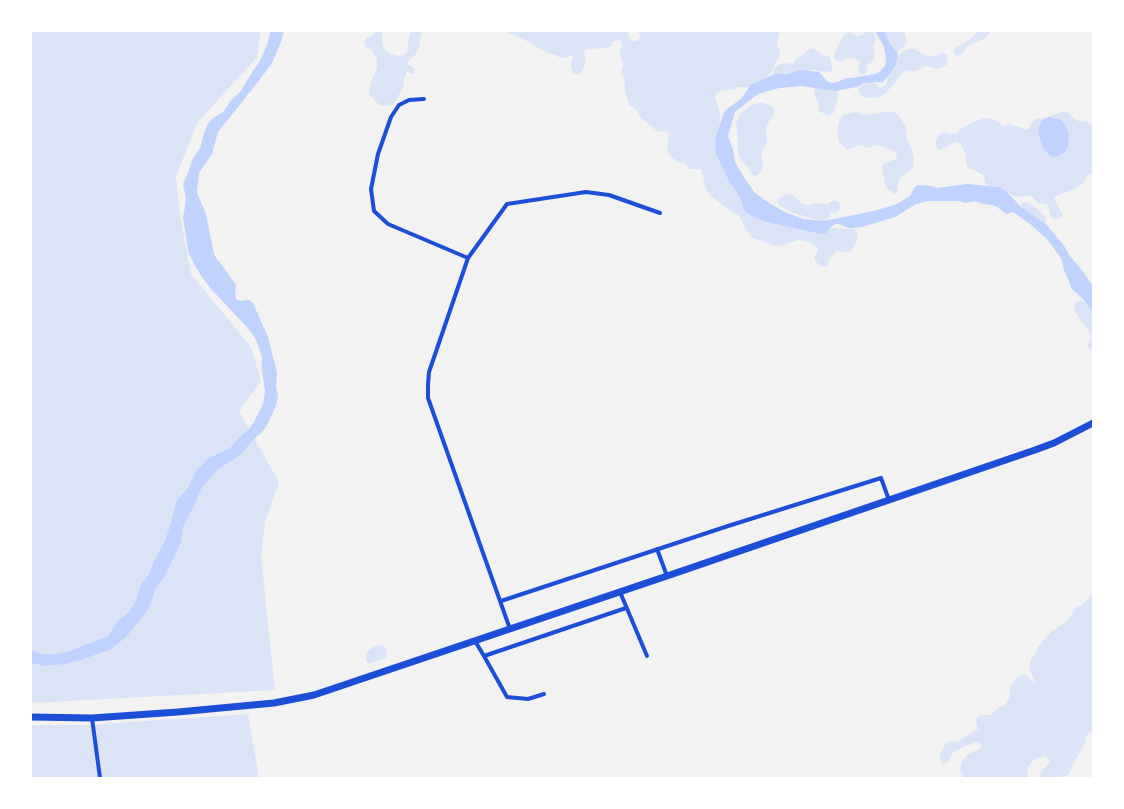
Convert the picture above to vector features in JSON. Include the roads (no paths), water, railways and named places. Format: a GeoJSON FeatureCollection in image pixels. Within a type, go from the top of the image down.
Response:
{"type":"FeatureCollection","features":[{"type":"Feature","properties":{"kind":"main road"},"geometry":{"type":"LineString","coordinates":[[31,717],[92,718],[178,712],[274,703],[314,695],[1054,443],[1093,424]]}},
{"type":"Feature","properties":{"kind":"street"},"geometry":{"type":"LineString","coordinates":[[424,99],[409,100],[399,105],[391,117],[376,161],[371,189],[374,211],[388,224],[468,258]]}},
{"type":"Feature","properties":{"kind":"street"},"geometry":{"type":"LineString","coordinates":[[510,629],[428,398],[430,372],[468,258],[507,204],[586,192],[609,195],[660,213]]}},
{"type":"Feature","properties":{"kind":"street"},"geometry":{"type":"LineString","coordinates":[[500,601],[657,549],[881,478],[889,500]]}},
{"type":"Feature","properties":{"kind":"street"},"geometry":{"type":"LineString","coordinates":[[657,549],[667,576]]}},
{"type":"Feature","properties":{"kind":"street"},"geometry":{"type":"LineString","coordinates":[[620,592],[647,656]]}},
{"type":"Feature","properties":{"kind":"street"},"geometry":{"type":"LineString","coordinates":[[484,656],[626,608]]}},
{"type":"Feature","properties":{"kind":"street"},"geometry":{"type":"LineString","coordinates":[[475,641],[507,697],[528,699],[544,694]]}},
{"type":"Feature","properties":{"kind":"street"},"geometry":{"type":"LineString","coordinates":[[92,718],[100,778]]}},
{"type":"Feature","properties":{"kind":"water"},"geometry":{"type":"Polygon","coordinates":[[[271,31],[284,31],[272,63],[218,132],[212,154],[199,173],[197,193],[206,214],[214,254],[236,285],[236,299],[240,301],[250,300],[253,303],[268,337],[277,373],[276,386],[278,397],[276,406],[266,427],[260,434],[240,455],[217,470],[201,489],[183,527],[181,542],[165,575],[155,590],[147,611],[126,637],[111,649],[81,660],[45,666],[31,663],[31,649],[39,653],[52,655],[67,652],[108,636],[118,621],[129,612],[135,603],[141,585],[149,574],[165,541],[177,500],[188,488],[196,471],[209,458],[230,448],[249,429],[263,404],[265,391],[262,371],[262,357],[255,338],[247,327],[212,290],[194,264],[188,251],[183,217],[186,198],[183,184],[192,160],[200,148],[207,125],[213,118],[223,112],[231,100],[241,91],[260,61],[271,31]]]}},
{"type":"Feature","properties":{"kind":"water"},"geometry":{"type":"Polygon","coordinates":[[[875,31],[884,31],[890,44],[898,54],[896,65],[882,83],[864,83],[857,87],[835,91],[802,86],[779,88],[758,94],[735,112],[728,136],[733,149],[735,162],[754,192],[785,212],[803,219],[823,221],[874,211],[897,204],[910,196],[914,188],[918,185],[937,188],[967,184],[999,187],[1007,192],[1021,207],[1047,225],[1065,247],[1069,255],[1093,286],[1093,313],[1083,299],[1072,289],[1065,273],[1061,258],[1047,239],[1013,212],[1006,214],[992,205],[982,204],[976,201],[965,203],[959,201],[928,201],[916,204],[895,217],[862,227],[848,228],[835,224],[826,233],[821,234],[763,221],[745,211],[740,197],[729,181],[716,154],[716,136],[724,112],[742,98],[750,85],[775,74],[788,74],[801,70],[819,72],[828,82],[833,83],[846,78],[875,74],[879,72],[885,66],[886,57],[884,47],[875,31]]]}},
{"type":"Feature","properties":{"kind":"water"},"geometry":{"type":"Polygon","coordinates":[[[1049,117],[1062,121],[1069,133],[1068,147],[1066,151],[1053,157],[1043,148],[1038,130],[1041,121],[1049,117]]]}}]}
